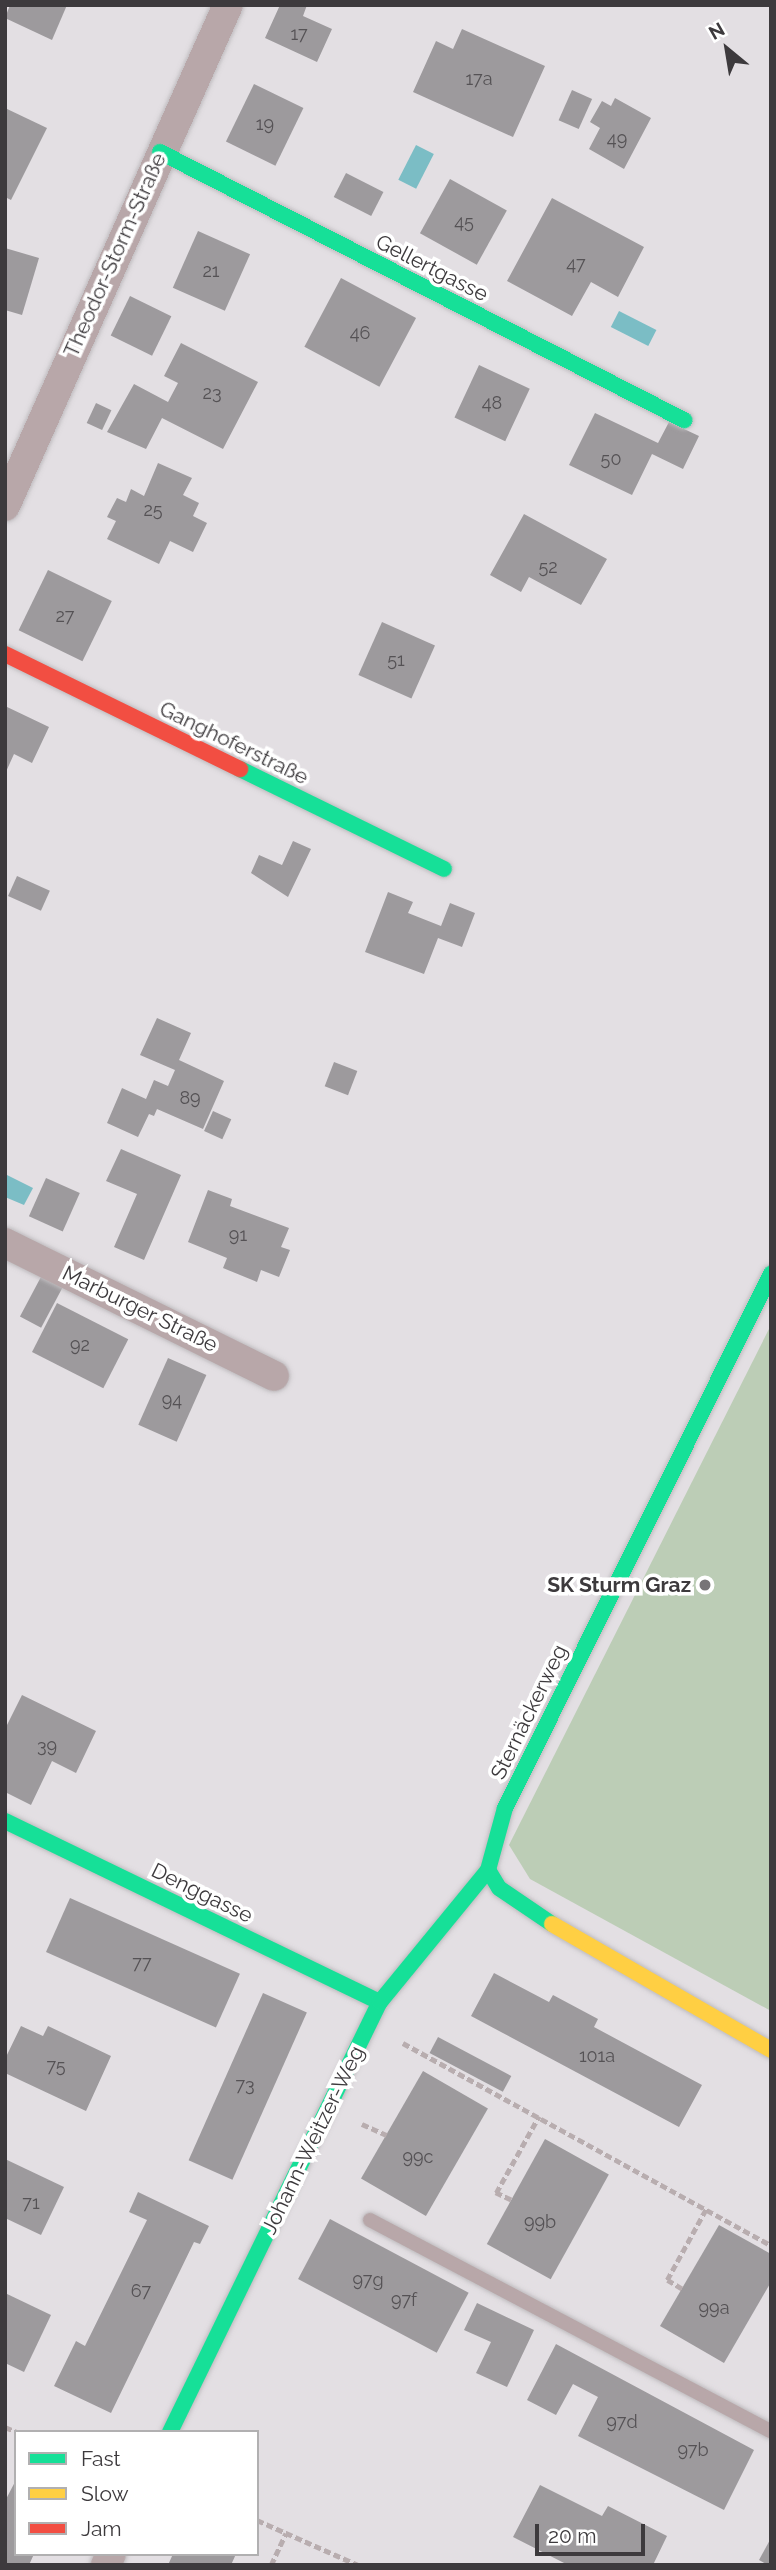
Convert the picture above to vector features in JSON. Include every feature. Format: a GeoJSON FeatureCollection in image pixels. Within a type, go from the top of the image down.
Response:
{"type":"FeatureCollection","features":[{"type":"Feature","properties":{"kind":"street","name":"Theodor-Storm-Straße"},"geometry":{"type":"LineString","coordinates":[[5,506],[160,152],[228,5]]}},
{"type":"Feature","properties":{"kind":"street","name":"Gellertgasse"},"geometry":{"type":"LineString","coordinates":[[160,152],[684,420]]}},
{"type":"Feature","properties":{"kind":"street","name":"Ganghoferstraße"},"geometry":{"type":"LineString","coordinates":[[5,654],[444,869]]}},
{"type":"Feature","properties":{"kind":"street","name":"Marburger Straße"},"geometry":{"type":"LineString","coordinates":[[5,1243],[274,1376]]}},
{"type":"Feature","properties":{"kind":"street","name":"Sternäckerweg"},"geometry":{"type":"LineString","coordinates":[[488,1870],[505,1808],[771,1274]]}},
{"type":"Feature","properties":{"kind":"street","name":"Denggasse"},"geometry":{"type":"LineString","coordinates":[[5,1821],[380,2002]]}},
{"type":"Feature","properties":{"kind":"street","name":"Johann-Weitzer-Weg"},"geometry":{"type":"LineString","coordinates":[[171,2430],[380,2002],[488,1870]]}},
{"type":"Feature","properties":{"kind":"street"},"geometry":{"type":"LineString","coordinates":[[488,1870],[499,1888],[535,1914],[771,2050]]}},
{"type":"Feature","properties":{"kind":"lane"},"geometry":{"type":"LineString","coordinates":[[370,2220],[771,2431]]}},
{"type":"Feature","properties":{"kind":"path"},"geometry":{"type":"LineString","coordinates":[[403,2043],[771,2245]]}},
{"type":"Feature","properties":{"kind":"path"},"geometry":{"type":"LineString","coordinates":[[511,2200],[496,2193],[539,2116]]}},
{"type":"Feature","properties":{"kind":"path"},"geometry":{"type":"LineString","coordinates":[[361,2124],[387,2135]]}},
{"type":"Feature","properties":{"kind":"path"},"geometry":{"type":"LineString","coordinates":[[682,2289],[667,2280],[706,2209]]}},
{"type":"Feature","properties":{"kind":"path"},"geometry":{"type":"LineString","coordinates":[[259,2521],[358,2565]]}},
{"type":"Feature","properties":{"kind":"path"},"geometry":{"type":"LineString","coordinates":[[271,2565],[286,2533]]}},
{"type":"Feature","properties":{"kind":"green space","name":"SK Sturm Graz"},"geometry":{"type":"Polygon","coordinates":[[[771,1325],[771,2011],[530,1879],[509,1845],[771,1325]]]}},
{"type":"Feature","properties":{"kind":"water"},"geometry":{"type":"Polygon","coordinates":[[[416,145],[434,154],[416,189],[398,180],[416,145]]]}},
{"type":"Feature","properties":{"kind":"water"},"geometry":{"type":"Polygon","coordinates":[[[619,311],[656,330],[648,346],[611,327],[619,311]]]}},
{"type":"Feature","properties":{"kind":"water"},"geometry":{"type":"Polygon","coordinates":[[[5,1174],[33,1188],[24,1205],[5,1197],[5,1174]]]}},
{"type":"Feature","properties":{"kind":"building"},"geometry":{"type":"Polygon","coordinates":[[[10,5],[67,5],[52,40],[5,18],[10,5]]]}},
{"type":"Feature","properties":{"kind":"building"},"geometry":{"type":"Polygon","coordinates":[[[280,5],[307,5],[303,16],[332,29],[317,62],[265,38],[280,5]]]}},
{"type":"Feature","properties":{"kind":"building"},"geometry":{"type":"Polygon","coordinates":[[[462,29],[545,66],[513,137],[413,92],[436,41],[453,49],[462,29]]]}},
{"type":"Feature","properties":{"kind":"building"},"geometry":{"type":"Polygon","coordinates":[[[254,84],[303,108],[275,166],[226,142],[254,84]]]}},
{"type":"Feature","properties":{"kind":"building"},"geometry":{"type":"Polygon","coordinates":[[[572,90],[592,99],[579,129],[559,120],[572,90]]]}},
{"type":"Feature","properties":{"kind":"building"},"geometry":{"type":"Polygon","coordinates":[[[615,98],[651,118],[624,169],[589,149],[600,128],[590,122],[602,101],[611,106],[615,98]]]}},
{"type":"Feature","properties":{"kind":"building"},"geometry":{"type":"Polygon","coordinates":[[[5,108],[47,128],[11,200],[5,197],[5,108]]]}},
{"type":"Feature","properties":{"kind":"building"},"geometry":{"type":"Polygon","coordinates":[[[346,173],[383,192],[371,216],[334,197],[346,173]]]}},
{"type":"Feature","properties":{"kind":"building"},"geometry":{"type":"Polygon","coordinates":[[[450,179],[507,211],[477,265],[420,233],[450,179]]]}},
{"type":"Feature","properties":{"kind":"building"},"geometry":{"type":"Polygon","coordinates":[[[552,198],[644,247],[618,297],[591,282],[572,316],[507,281],[552,198]]]}},
{"type":"Feature","properties":{"kind":"building"},"geometry":{"type":"Polygon","coordinates":[[[198,231],[250,254],[225,311],[173,288],[198,231]]]}},
{"type":"Feature","properties":{"kind":"building"},"geometry":{"type":"Polygon","coordinates":[[[5,248],[39,258],[22,315],[5,310],[5,248]]]}},
{"type":"Feature","properties":{"kind":"building"},"geometry":{"type":"Polygon","coordinates":[[[341,278],[416,318],[379,387],[304,347],[341,278]]]}},
{"type":"Feature","properties":{"kind":"building"},"geometry":{"type":"Polygon","coordinates":[[[130,296],[171,316],[152,356],[111,336],[130,296]]]}},
{"type":"Feature","properties":{"kind":"building"},"geometry":{"type":"Polygon","coordinates":[[[181,343],[258,382],[223,449],[162,418],[146,449],[107,432],[134,384],[168,402],[178,383],[164,376],[181,343]]]}},
{"type":"Feature","properties":{"kind":"building"},"geometry":{"type":"Polygon","coordinates":[[[479,365],[530,389],[505,441],[454,418],[479,365]]]}},
{"type":"Feature","properties":{"kind":"building"},"geometry":{"type":"Polygon","coordinates":[[[96,403],[111,410],[102,430],[87,423],[96,403]]]}},
{"type":"Feature","properties":{"kind":"building"},"geometry":{"type":"Polygon","coordinates":[[[595,413],[658,443],[669,422],[699,436],[683,469],[652,454],[632,495],[569,465],[595,413]]]}},
{"type":"Feature","properties":{"kind":"building"},"geometry":{"type":"Polygon","coordinates":[[[158,463],[192,478],[183,495],[199,503],[193,516],[207,523],[193,552],[170,541],[159,564],[107,539],[116,521],[107,517],[117,498],[126,502],[131,489],[144,496],[158,463]]]}},
{"type":"Feature","properties":{"kind":"building"},"geometry":{"type":"Polygon","coordinates":[[[524,514],[607,559],[581,605],[529,577],[521,592],[490,575],[524,514]]]}},
{"type":"Feature","properties":{"kind":"building"},"geometry":{"type":"Polygon","coordinates":[[[48,570],[112,601],[82,661],[19,630],[48,570]]]}},
{"type":"Feature","properties":{"kind":"building"},"geometry":{"type":"Polygon","coordinates":[[[382,622],[435,646],[411,699],[358,675],[382,622]]]}},
{"type":"Feature","properties":{"kind":"building"},"geometry":{"type":"Polygon","coordinates":[[[5,706],[49,727],[32,763],[14,754],[5,774],[5,706]]]}},
{"type":"Feature","properties":{"kind":"building"},"geometry":{"type":"Polygon","coordinates":[[[293,841],[311,849],[288,897],[251,873],[259,855],[282,865],[293,841]]]}},
{"type":"Feature","properties":{"kind":"building"},"geometry":{"type":"Polygon","coordinates":[[[17,876],[50,891],[41,911],[8,896],[17,876]]]}},
{"type":"Feature","properties":{"kind":"building"},"geometry":{"type":"Polygon","coordinates":[[[388,892],[413,902],[408,913],[441,926],[450,903],[475,913],[462,947],[438,938],[424,974],[365,952],[388,892]]]}},
{"type":"Feature","properties":{"kind":"building"},"geometry":{"type":"Polygon","coordinates":[[[157,1018],[191,1033],[179,1060],[224,1081],[203,1129],[157,1109],[154,1116],[149,1114],[138,1137],[107,1123],[122,1088],[146,1099],[154,1080],[168,1086],[175,1070],[140,1055],[157,1018]]]}},
{"type":"Feature","properties":{"kind":"building"},"geometry":{"type":"Polygon","coordinates":[[[334,1062],[357,1071],[348,1095],[325,1086],[334,1062]]]}},
{"type":"Feature","properties":{"kind":"building"},"geometry":{"type":"Polygon","coordinates":[[[213,1111],[231,1119],[222,1139],[204,1131],[213,1111]]]}},
{"type":"Feature","properties":{"kind":"building"},"geometry":{"type":"Polygon","coordinates":[[[121,1149],[181,1175],[144,1260],[114,1247],[137,1194],[106,1181],[121,1149]]]}},
{"type":"Feature","properties":{"kind":"building"},"geometry":{"type":"Polygon","coordinates":[[[46,1178],[80,1193],[63,1231],[29,1216],[46,1178]]]}},
{"type":"Feature","properties":{"kind":"building"},"geometry":{"type":"Polygon","coordinates":[[[208,1190],[232,1199],[230,1206],[289,1228],[281,1247],[290,1250],[279,1277],[261,1270],[257,1282],[223,1268],[227,1258],[188,1242],[208,1190]]]}},
{"type":"Feature","properties":{"kind":"building"},"geometry":{"type":"Polygon","coordinates":[[[42,1275],[63,1286],[41,1328],[20,1316],[42,1275]]]}},
{"type":"Feature","properties":{"kind":"building"},"geometry":{"type":"Polygon","coordinates":[[[57,1303],[128,1339],[103,1388],[32,1352],[57,1303]]]}},
{"type":"Feature","properties":{"kind":"building"},"geometry":{"type":"Polygon","coordinates":[[[168,1358],[206,1375],[177,1442],[138,1425],[168,1358]]]}},
{"type":"Feature","properties":{"kind":"building"},"geometry":{"type":"Polygon","coordinates":[[[22,1695],[96,1731],[76,1773],[52,1761],[31,1805],[5,1792],[5,1729],[22,1695]]]}},
{"type":"Feature","properties":{"kind":"building"},"geometry":{"type":"Polygon","coordinates":[[[70,1898],[240,1974],[216,2028],[46,1952],[70,1898]]]}},
{"type":"Feature","properties":{"kind":"building"},"geometry":{"type":"Polygon","coordinates":[[[494,1973],[549,2002],[553,1995],[598,2019],[594,2027],[702,2085],[679,2127],[471,2016],[494,1973]]]}},
{"type":"Feature","properties":{"kind":"building"},"geometry":{"type":"Polygon","coordinates":[[[263,1993],[307,2013],[232,2180],[189,2160],[263,1993]]]}},
{"type":"Feature","properties":{"kind":"building"},"geometry":{"type":"Polygon","coordinates":[[[21,2026],[43,2036],[48,2026],[111,2056],[86,2111],[5,2073],[5,2059],[21,2026]]]}},
{"type":"Feature","properties":{"kind":"building"},"geometry":{"type":"Polygon","coordinates":[[[438,2037],[511,2076],[503,2092],[430,2053],[438,2037]]]}},
{"type":"Feature","properties":{"kind":"building"},"geometry":{"type":"Polygon","coordinates":[[[423,2071],[488,2108],[426,2216],[361,2178],[423,2071]]]}},
{"type":"Feature","properties":{"kind":"building"},"geometry":{"type":"Polygon","coordinates":[[[545,2139],[609,2174],[551,2279],[487,2244],[545,2139]]]}},
{"type":"Feature","properties":{"kind":"building"},"geometry":{"type":"Polygon","coordinates":[[[5,2159],[64,2187],[41,2235],[5,2218],[5,2159]]]}},
{"type":"Feature","properties":{"kind":"building"},"geometry":{"type":"Polygon","coordinates":[[[138,2192],[209,2226],[200,2244],[194,2242],[111,2413],[54,2386],[76,2341],[85,2346],[147,2220],[129,2212],[138,2192]]]}},
{"type":"Feature","properties":{"kind":"building"},"geometry":{"type":"Polygon","coordinates":[[[330,2219],[469,2293],[437,2353],[298,2279],[330,2219]]]}},
{"type":"Feature","properties":{"kind":"building"},"geometry":{"type":"Polygon","coordinates":[[[719,2225],[771,2254],[771,2282],[724,2363],[660,2326],[719,2225]]]}},
{"type":"Feature","properties":{"kind":"building"},"geometry":{"type":"Polygon","coordinates":[[[5,2293],[51,2315],[24,2372],[5,2363],[5,2293]]]}},
{"type":"Feature","properties":{"kind":"building"},"geometry":{"type":"Polygon","coordinates":[[[477,2303],[534,2330],[507,2387],[476,2373],[491,2342],[464,2330],[477,2303]]]}},
{"type":"Feature","properties":{"kind":"building"},"geometry":{"type":"Polygon","coordinates":[[[556,2344],[754,2450],[724,2510],[578,2436],[598,2397],[573,2384],[556,2415],[527,2400],[556,2344]]]}},
{"type":"Feature","properties":{"kind":"building"},"geometry":{"type":"Polygon","coordinates":[[[14,2484],[14,2556],[33,2556],[29,2565],[5,2565],[5,2501],[14,2484]]]}},
{"type":"Feature","properties":{"kind":"building"},"geometry":{"type":"Polygon","coordinates":[[[540,2485],[602,2516],[608,2506],[667,2536],[653,2565],[568,2565],[513,2537],[540,2485]]]}},
{"type":"Feature","properties":{"kind":"building"},"geometry":{"type":"Polygon","coordinates":[[[771,2538],[771,2565],[768,2565],[759,2560],[771,2538]]]}},
{"type":"Feature","properties":{"kind":"building"},"geometry":{"type":"Polygon","coordinates":[[[172,2556],[235,2556],[231,2565],[168,2565],[172,2556]]]}},
{"type":"Feature","properties":{"kind":"traffic: fast"},"geometry":{"type":"LineString","coordinates":[[160,152],[684,420]]}},
{"type":"Feature","properties":{"kind":"traffic: fast"},"geometry":{"type":"LineString","coordinates":[[240,769],[444,869]]}},
{"type":"Feature","properties":{"kind":"traffic: fast"},"geometry":{"type":"LineString","coordinates":[[552,1924],[499,1888],[488,1870],[505,1808],[771,1274]]}},
{"type":"Feature","properties":{"kind":"traffic: fast"},"geometry":{"type":"LineString","coordinates":[[5,1821],[380,2002]]}},
{"type":"Feature","properties":{"kind":"traffic: fast"},"geometry":{"type":"LineString","coordinates":[[171,2430],[380,2002],[488,1870]]}},
{"type":"Feature","properties":{"kind":"traffic: slow"},"geometry":{"type":"LineString","coordinates":[[552,1924],[771,2050]]}},
{"type":"Feature","properties":{"kind":"traffic: jam"},"geometry":{"type":"LineString","coordinates":[[5,654],[240,769]]}},
{"type":"Feature","properties":{"kind":"place","name":"SK Sturm Graz"},"geometry":{"type":"Point","coordinates":[705,1585]}}]}
